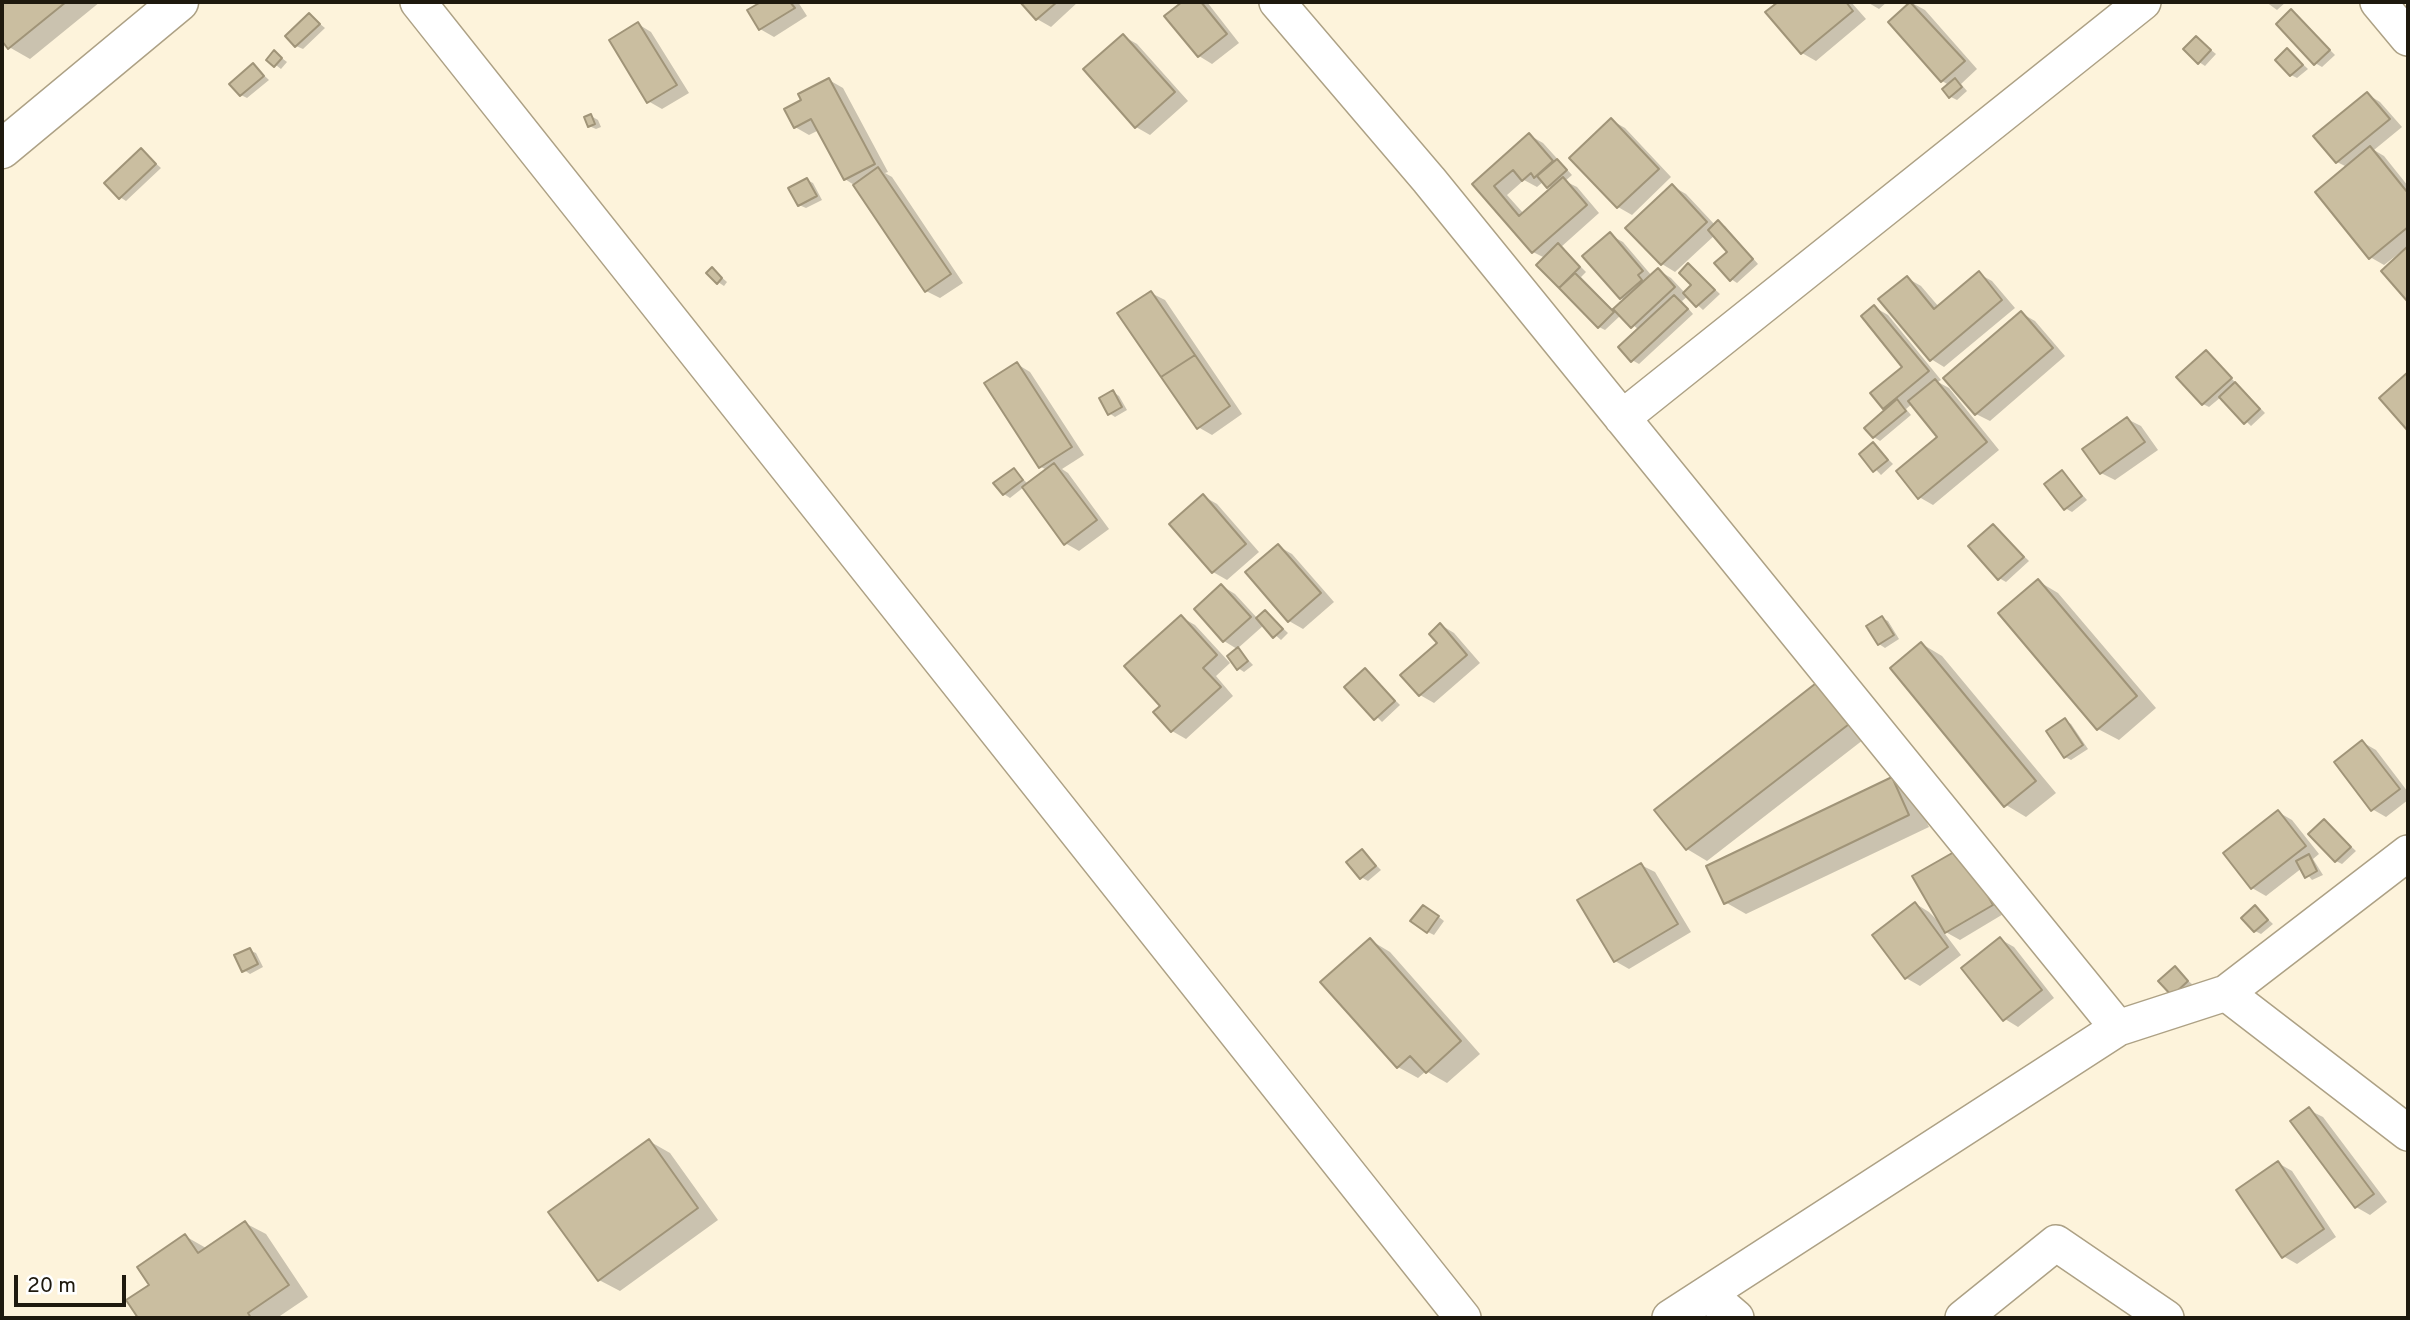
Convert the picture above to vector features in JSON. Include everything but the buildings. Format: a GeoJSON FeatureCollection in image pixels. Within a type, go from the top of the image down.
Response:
{"type":"FeatureCollection","features":[{"type":"Feature","properties":{"kind":"street"},"geometry":{"type":"LineString","coordinates":[[2,149],[179,2]]}},
{"type":"Feature","properties":{"kind":"street"},"geometry":{"type":"LineString","coordinates":[[418,2],[1463,1318]]}},
{"type":"Feature","properties":{"kind":"street"},"geometry":{"type":"LineString","coordinates":[[1277,2],[1429,180],[2118,1028]]}},
{"type":"Feature","properties":{"kind":"street"},"geometry":{"type":"LineString","coordinates":[[1622,418],[2143,2]]}},
{"type":"Feature","properties":{"kind":"street"},"geometry":{"type":"LineString","coordinates":[[2378,2],[2408,38]]}},
{"type":"Feature","properties":{"kind":"street"},"geometry":{"type":"LineString","coordinates":[[1670,1318],[2118,1028],[2226,993],[2408,853]]}},
{"type":"Feature","properties":{"kind":"street"},"geometry":{"type":"LineString","coordinates":[[2226,993],[2408,1133]]}},
{"type":"Feature","properties":{"kind":"street"},"geometry":{"type":"LineString","coordinates":[[1963,1318],[2056,1243],[2166,1318]]}},
{"type":"Feature","properties":{"kind":"street"},"geometry":{"type":"LineString","coordinates":[[1708,1294],[1736,1318]]}}]}
